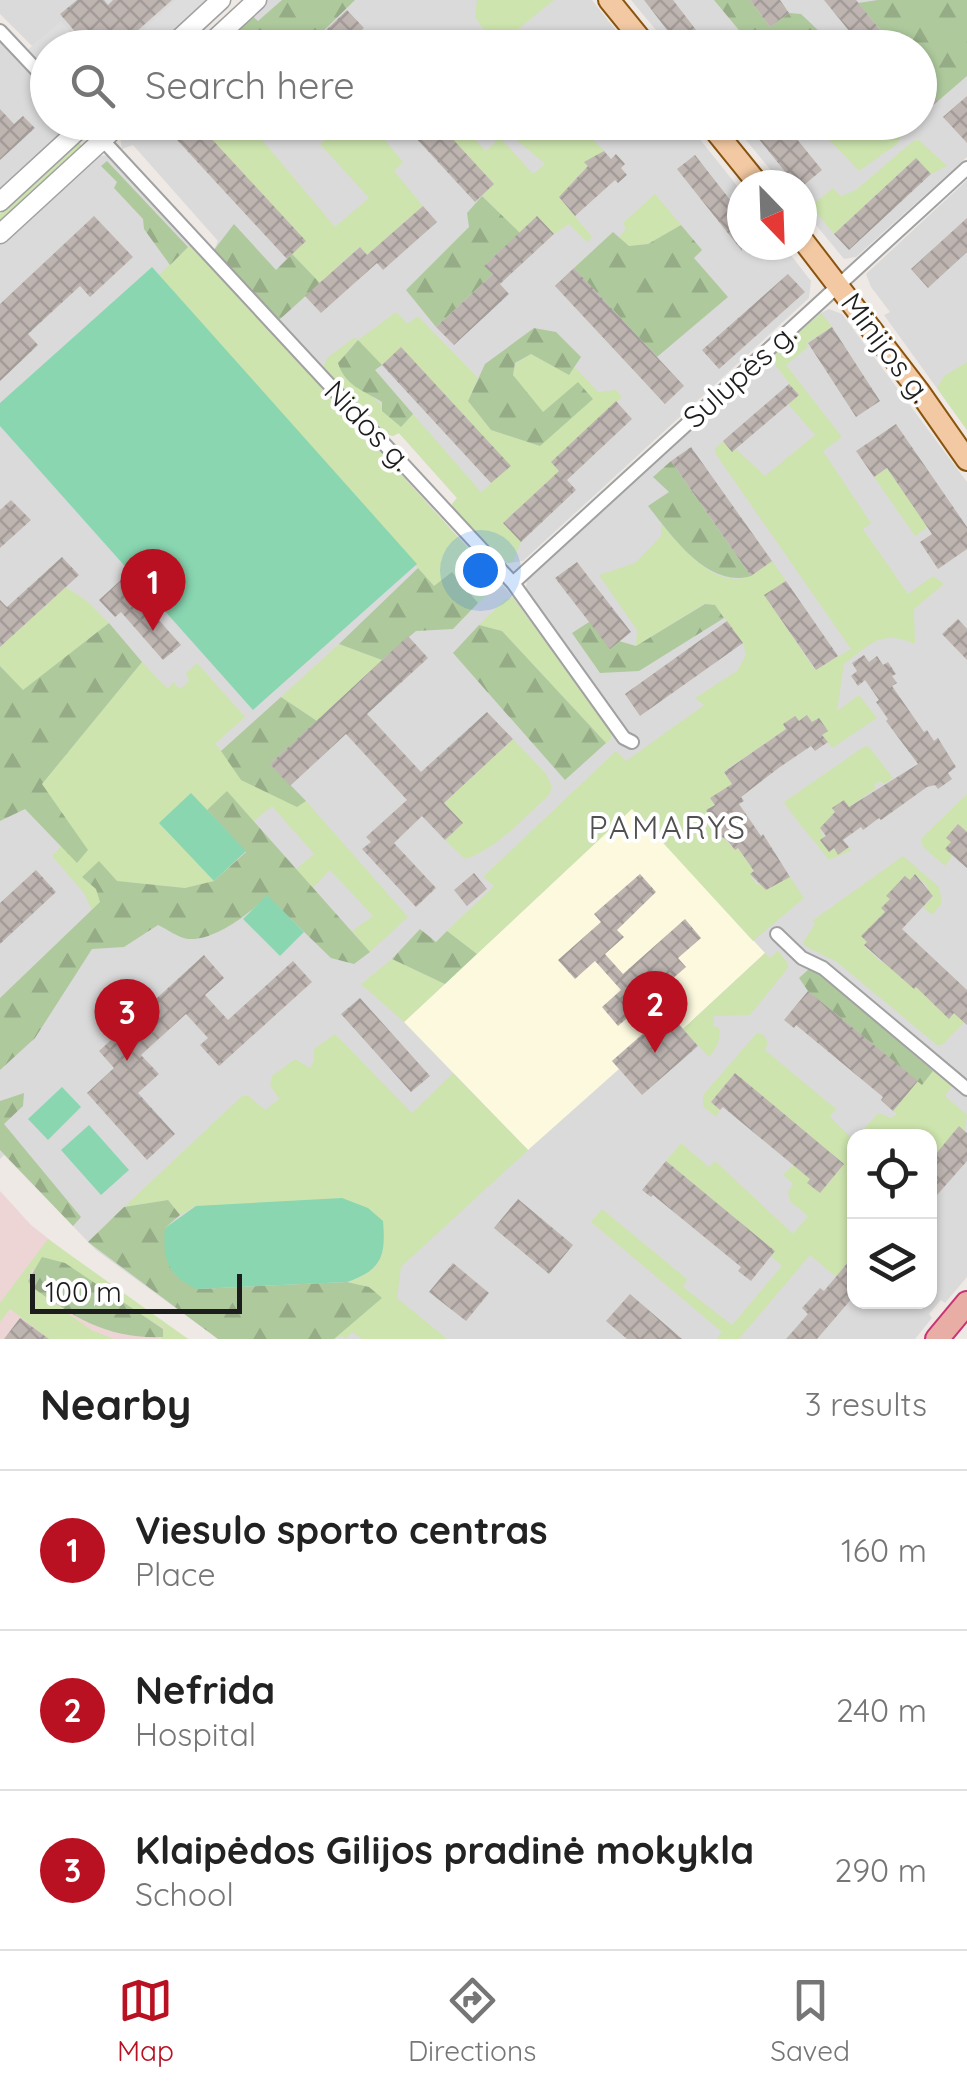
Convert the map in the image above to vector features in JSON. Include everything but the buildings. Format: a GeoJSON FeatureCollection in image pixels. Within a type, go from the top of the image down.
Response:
{"type":"FeatureCollection","features":[{"type":"Feature","properties":{"kind":"highway"},"geometry":{"type":"LineString","coordinates":[[937,1339],[967,1303]]}},
{"type":"Feature","properties":{"kind":"main road"},"geometry":{"type":"LineString","coordinates":[[609,0],[633,30]]}},
{"type":"Feature","properties":{"kind":"main road"},"geometry":{"type":"LineString","coordinates":[[722,140],[746,170]]}},
{"type":"Feature","properties":{"kind":"main road","name":"Minijos g."},"geometry":{"type":"LineString","coordinates":[[817,257],[967,460]]}},
{"type":"Feature","properties":{"kind":"street"},"geometry":{"type":"LineString","coordinates":[[188,30],[221,0]]}},
{"type":"Feature","properties":{"kind":"street"},"geometry":{"type":"LineString","coordinates":[[224,30],[257,0]]}},
{"type":"Feature","properties":{"kind":"street"},"geometry":{"type":"LineString","coordinates":[[0,31],[30,63]]}},
{"type":"Feature","properties":{"kind":"street"},"geometry":{"type":"LineString","coordinates":[[0,202],[68,140]]}},
{"type":"Feature","properties":{"kind":"street"},"geometry":{"type":"LineString","coordinates":[[0,234],[102,140]]}},
{"type":"Feature","properties":{"kind":"street","name":"Nidos g."},"geometry":{"type":"LineString","coordinates":[[102,140],[513,583],[624,738],[632,742]]}},
{"type":"Feature","properties":{"kind":"street","name":"Sulupės g."},"geometry":{"type":"LineString","coordinates":[[513,583],[967,168]]}},
{"type":"Feature","properties":{"kind":"street"},"geometry":{"type":"LineString","coordinates":[[777,934],[967,1089]]}},
{"type":"Feature","properties":{"kind":"shaded area"},"geometry":{"type":"Polygon","coordinates":[[[0,0],[211,0],[178,30],[30,30],[30,44],[0,14],[0,0]]]}},
{"type":"Feature","properties":{"kind":"shaded area"},"geometry":{"type":"Polygon","coordinates":[[[176,0],[211,0],[178,30],[142,30],[176,0]]]}},
{"type":"Feature","properties":{"kind":"shaded area"},"geometry":{"type":"Polygon","coordinates":[[[267,0],[592,0],[616,30],[235,30],[267,0]]]}},
{"type":"Feature","properties":{"kind":"shaded area"},"geometry":{"type":"Polygon","coordinates":[[[631,0],[967,0],[967,157],[856,257],[844,259],[817,226],[817,170],[771,170],[746,140],[937,140],[937,30],[656,30],[631,0]]]}},
{"type":"Feature","properties":{"kind":"shaded area"},"geometry":{"type":"Polygon","coordinates":[[[61,21],[69,30],[51,30],[61,21]]]}},
{"type":"Feature","properties":{"kind":"shaded area"},"geometry":{"type":"Polygon","coordinates":[[[0,36],[30,69],[30,140],[57,140],[0,192],[0,36]]]}},
{"type":"Feature","properties":{"kind":"shaded area"},"geometry":{"type":"Polygon","coordinates":[[[121,140],[701,140],[727,173],[727,260],[795,260],[811,281],[809,298],[523,561],[502,564],[452,504],[457,498],[399,433],[383,433],[214,250],[218,241],[133,145],[122,149],[121,140]]]}},
{"type":"Feature","properties":{"kind":"shaded area"},"geometry":{"type":"Polygon","coordinates":[[[109,155],[513,597],[526,588],[527,579],[821,313],[829,309],[842,314],[967,482],[967,1277],[945,1303],[941,1300],[937,1305],[937,1129],[847,1129],[847,1309],[933,1309],[929,1314],[932,1318],[915,1339],[218,1339],[96,1250],[4,1155],[0,1159],[0,245],[99,156],[109,155]]]}},
{"type":"Feature","properties":{"kind":"shaded area"},"geometry":{"type":"Polygon","coordinates":[[[967,180],[967,430],[884,315],[890,312],[866,274],[967,180]]]}},
{"type":"Feature","properties":{"kind":"shaded area"},"geometry":{"type":"Polygon","coordinates":[[[632,808],[765,953],[683,1029],[667,1012],[612,1061],[619,1069],[528,1150],[404,1022],[632,808]]]}},
{"type":"Feature","properties":{"kind":"shaded area"},"geometry":{"type":"Polygon","coordinates":[[[0,1191],[31,1225],[74,1259],[188,1339],[0,1339],[0,1191]]]}},
{"type":"Feature","properties":{"kind":"green space"},"geometry":{"type":"Polygon","coordinates":[[[282,0],[355,0],[324,30],[235,30],[251,15],[258,21],[282,0]]]}},
{"type":"Feature","properties":{"kind":"green space"},"geometry":{"type":"Polygon","coordinates":[[[477,0],[554,0],[517,30],[484,30],[475,17],[477,0]]]}},
{"type":"Feature","properties":{"kind":"green space"},"geometry":{"type":"Polygon","coordinates":[[[714,0],[750,0],[770,27],[789,13],[801,14],[818,30],[739,30],[714,0]]]}},
{"type":"Feature","properties":{"kind":"green space"},"geometry":{"type":"Polygon","coordinates":[[[967,0],[967,76],[938,101],[937,30],[881,30],[858,3],[967,0]]]}},
{"type":"Feature","properties":{"kind":"green space"},"geometry":{"type":"Polygon","coordinates":[[[212,140],[262,140],[335,227],[369,198],[320,144],[325,140],[385,140],[403,162],[394,171],[423,206],[367,255],[359,247],[320,283],[292,254],[305,240],[212,140]]]}},
{"type":"Feature","properties":{"kind":"green space"},"geometry":{"type":"Polygon","coordinates":[[[453,140],[476,140],[486,151],[495,140],[502,140],[533,174],[545,164],[517,140],[594,140],[604,151],[585,162],[588,166],[559,197],[592,237],[587,242],[569,224],[554,234],[520,233],[482,196],[494,184],[453,140]]]}},
{"type":"Feature","properties":{"kind":"green space"},"geometry":{"type":"Polygon","coordinates":[[[829,140],[899,140],[897,144],[859,171],[829,140]]]}},
{"type":"Feature","properties":{"kind":"green space"},"geometry":{"type":"Polygon","coordinates":[[[919,140],[947,166],[931,174],[916,158],[834,234],[817,213],[817,201],[833,188],[841,196],[856,190],[919,140]]]}},
{"type":"Feature","properties":{"kind":"green space"},"geometry":{"type":"Polygon","coordinates":[[[78,142],[84,148],[0,225],[0,214],[78,142]]]}},
{"type":"Feature","properties":{"kind":"green space"},"geometry":{"type":"Polygon","coordinates":[[[107,161],[188,247],[170,265],[144,229],[143,219],[114,188],[117,182],[101,166],[107,161]]]}},
{"type":"Feature","properties":{"kind":"green space"},"geometry":{"type":"Polygon","coordinates":[[[655,194],[681,225],[648,244],[629,246],[619,237],[626,229],[623,223],[655,194]]]}},
{"type":"Feature","properties":{"kind":"green space"},"geometry":{"type":"Polygon","coordinates":[[[482,196],[520,233],[485,265],[493,274],[436,327],[406,290],[469,227],[467,213],[482,196]]]}},
{"type":"Feature","properties":{"kind":"green space"},"geometry":{"type":"Polygon","coordinates":[[[234,224],[276,270],[292,254],[320,283],[279,320],[214,250],[234,224]]]}},
{"type":"Feature","properties":{"kind":"green space"},"geometry":{"type":"Polygon","coordinates":[[[681,225],[702,250],[694,258],[728,297],[657,357],[574,268],[613,232],[629,246],[648,244],[681,225]]]}},
{"type":"Feature","properties":{"kind":"green space"},"geometry":{"type":"Polygon","coordinates":[[[191,244],[498,581],[494,590],[478,603],[453,573],[434,586],[159,275],[191,244]]]}},
{"type":"Feature","properties":{"kind":"green space"},"geometry":{"type":"Polygon","coordinates":[[[152,267],[417,564],[253,710],[0,426],[0,403],[152,267]]]}},
{"type":"Feature","properties":{"kind":"green space"},"geometry":{"type":"Polygon","coordinates":[[[396,312],[408,324],[418,316],[478,378],[468,401],[491,430],[540,446],[543,413],[513,375],[515,364],[531,354],[569,375],[575,367],[598,392],[616,390],[622,397],[552,461],[559,471],[504,522],[521,542],[513,562],[507,563],[494,548],[490,551],[454,512],[452,504],[457,498],[399,433],[383,433],[323,369],[327,358],[355,337],[358,340],[396,312]],[[357,340],[338,363],[401,427],[413,414],[481,492],[510,466],[401,347],[382,365],[357,340]]]}},
{"type":"Feature","properties":{"kind":"green space"},"geometry":{"type":"Polygon","coordinates":[[[821,313],[832,327],[808,342],[807,348],[786,365],[842,437],[823,451],[871,523],[863,529],[908,594],[933,576],[944,584],[914,609],[915,644],[884,638],[844,664],[837,711],[859,695],[877,718],[832,748],[807,715],[799,721],[795,716],[784,724],[786,729],[724,771],[735,788],[724,789],[711,798],[715,805],[706,810],[712,819],[709,822],[735,850],[738,848],[754,871],[750,874],[757,885],[761,883],[766,890],[790,877],[804,898],[753,941],[632,809],[477,954],[447,931],[494,886],[483,877],[616,751],[626,761],[704,705],[695,698],[737,671],[746,655],[743,643],[715,605],[704,604],[636,646],[637,630],[599,575],[635,563],[661,536],[661,523],[697,562],[720,576],[744,578],[772,561],[786,581],[765,596],[815,670],[851,649],[715,453],[723,441],[765,476],[815,435],[788,404],[798,395],[770,358],[821,313]]]}},
{"type":"Feature","properties":{"kind":"green space"},"geometry":{"type":"Polygon","coordinates":[[[534,328],[556,332],[581,357],[569,375],[531,354],[515,363],[513,375],[543,412],[578,382],[593,399],[540,446],[491,430],[468,401],[485,364],[534,328]]]}},
{"type":"Feature","properties":{"kind":"green space"},"geometry":{"type":"Polygon","coordinates":[[[358,340],[382,365],[375,370],[413,414],[401,427],[382,411],[382,402],[356,387],[341,371],[338,363],[358,340]]]}},
{"type":"Feature","properties":{"kind":"green space"},"geometry":{"type":"Polygon","coordinates":[[[967,362],[967,430],[937,388],[944,376],[967,362]]]}},
{"type":"Feature","properties":{"kind":"green space"},"geometry":{"type":"Polygon","coordinates":[[[671,461],[751,576],[720,575],[706,567],[680,545],[648,506],[669,492],[653,477],[671,461]]]}},
{"type":"Feature","properties":{"kind":"green space"},"geometry":{"type":"Polygon","coordinates":[[[892,465],[928,527],[915,536],[874,477],[892,465]]]}},
{"type":"Feature","properties":{"kind":"green space"},"geometry":{"type":"Polygon","coordinates":[[[418,568],[434,586],[452,572],[478,603],[453,629],[416,631],[382,660],[339,644],[418,568]]]}},
{"type":"Feature","properties":{"kind":"green space"},"geometry":{"type":"Polygon","coordinates":[[[66,587],[109,623],[23,691],[0,666],[0,647],[66,587]]]}},
{"type":"Feature","properties":{"kind":"green space"},"geometry":{"type":"Polygon","coordinates":[[[513,598],[611,731],[611,739],[606,743],[502,631],[479,625],[506,599],[513,598]]]}},
{"type":"Feature","properties":{"kind":"green space"},"geometry":{"type":"Polygon","coordinates":[[[705,604],[715,605],[724,618],[639,671],[600,673],[572,633],[589,622],[619,641],[636,646],[705,604]]]}},
{"type":"Feature","properties":{"kind":"green space"},"geometry":{"type":"Polygon","coordinates":[[[109,623],[142,662],[42,784],[88,850],[77,863],[25,809],[0,821],[0,666],[23,690],[109,623]]]}},
{"type":"Feature","properties":{"kind":"green space"},"geometry":{"type":"Polygon","coordinates":[[[479,625],[502,631],[606,743],[565,780],[453,653],[479,625]]]}},
{"type":"Feature","properties":{"kind":"green space"},"geometry":{"type":"Polygon","coordinates":[[[339,644],[382,660],[317,721],[281,697],[339,644]]]}},
{"type":"Feature","properties":{"kind":"green space"},"geometry":{"type":"Polygon","coordinates":[[[142,662],[168,689],[173,682],[180,689],[189,681],[186,673],[197,663],[245,717],[215,744],[297,807],[306,801],[408,917],[370,952],[352,931],[373,916],[330,870],[313,888],[296,869],[314,854],[272,806],[254,821],[227,792],[207,810],[191,793],[160,823],[214,881],[185,888],[117,881],[96,889],[101,901],[92,910],[84,893],[52,856],[61,846],[77,862],[42,784],[142,662]]]}},
{"type":"Feature","properties":{"kind":"green space"},"geometry":{"type":"Polygon","coordinates":[[[281,697],[317,721],[270,764],[306,801],[297,807],[241,780],[221,751],[281,697]]]}},
{"type":"Feature","properties":{"kind":"green space"},"geometry":{"type":"Polygon","coordinates":[[[513,739],[546,774],[552,787],[549,795],[499,840],[465,859],[445,840],[462,823],[444,803],[513,739]]]}},
{"type":"Feature","properties":{"kind":"green space"},"geometry":{"type":"Polygon","coordinates":[[[865,746],[893,778],[884,784],[880,781],[849,807],[844,800],[833,808],[835,812],[820,828],[829,851],[834,848],[839,854],[849,847],[851,851],[829,860],[784,802],[865,746]]]}},
{"type":"Feature","properties":{"kind":"green space"},"geometry":{"type":"Polygon","coordinates":[[[227,791],[370,952],[354,964],[331,958],[267,896],[231,925],[209,936],[184,938],[158,925],[124,947],[92,949],[35,1038],[0,1070],[0,998],[100,902],[96,889],[82,877],[99,861],[117,881],[185,888],[214,881],[246,852],[207,810],[227,791]]]}},
{"type":"Feature","properties":{"kind":"green space"},"geometry":{"type":"Polygon","coordinates":[[[191,793],[246,851],[214,881],[159,823],[191,793]]]}},
{"type":"Feature","properties":{"kind":"green space"},"geometry":{"type":"Polygon","coordinates":[[[967,794],[967,832],[958,825],[947,838],[953,855],[945,866],[923,847],[921,839],[967,794]]]}},
{"type":"Feature","properties":{"kind":"green space"},"geometry":{"type":"Polygon","coordinates":[[[903,856],[939,887],[942,903],[932,915],[923,907],[933,897],[926,890],[928,887],[916,875],[910,880],[905,876],[887,895],[889,916],[879,918],[862,937],[867,942],[864,946],[881,962],[889,955],[950,1018],[955,1013],[967,1020],[942,1045],[937,1045],[837,962],[803,942],[815,924],[812,921],[903,856]]]}},
{"type":"Feature","properties":{"kind":"green space"},"geometry":{"type":"Polygon","coordinates":[[[267,895],[304,932],[280,956],[243,919],[267,895]]]}},
{"type":"Feature","properties":{"kind":"green space"},"geometry":{"type":"Polygon","coordinates":[[[420,929],[436,942],[447,931],[477,954],[445,984],[392,959],[420,929]]]}},
{"type":"Feature","properties":{"kind":"green space"},"geometry":{"type":"Polygon","coordinates":[[[778,951],[788,968],[750,1015],[714,1016],[713,1026],[719,1028],[719,1036],[709,1057],[683,1029],[765,953],[770,958],[778,951]]]}},
{"type":"Feature","properties":{"kind":"green space"},"geometry":{"type":"Polygon","coordinates":[[[392,959],[445,984],[404,1022],[361,984],[392,959]]]}},
{"type":"Feature","properties":{"kind":"green space"},"geometry":{"type":"Polygon","coordinates":[[[809,969],[819,973],[933,1071],[922,1085],[808,991],[799,978],[809,969]]]}},
{"type":"Feature","properties":{"kind":"green space"},"geometry":{"type":"Polygon","coordinates":[[[757,1033],[764,1035],[768,1043],[765,1050],[836,1109],[830,1117],[847,1133],[847,1264],[836,1277],[810,1255],[739,1339],[717,1339],[722,1332],[591,1222],[602,1209],[687,1279],[683,1287],[732,1325],[782,1266],[771,1256],[775,1251],[666,1161],[681,1143],[709,1167],[715,1161],[793,1234],[808,1216],[790,1201],[788,1192],[793,1184],[783,1175],[793,1165],[814,1175],[808,1183],[820,1193],[844,1164],[735,1073],[711,1102],[720,1110],[716,1117],[703,1106],[703,1095],[757,1033]]]}},
{"type":"Feature","properties":{"kind":"green space"},"geometry":{"type":"Polygon","coordinates":[[[335,1034],[412,1113],[453,1073],[528,1150],[401,1267],[397,1298],[447,1339],[362,1339],[352,1332],[346,1339],[334,1339],[369,1287],[347,1282],[375,1267],[384,1244],[383,1221],[196,1206],[180,1215],[167,1200],[124,1207],[242,1096],[249,1096],[265,1110],[279,1099],[270,1085],[272,1076],[295,1059],[310,1068],[314,1049],[335,1034]]]}},
{"type":"Feature","properties":{"kind":"green space"},"geometry":{"type":"Polygon","coordinates":[[[933,1071],[952,1086],[945,1096],[967,1115],[965,1131],[960,1127],[937,1153],[937,1129],[864,1129],[878,1113],[891,1118],[897,1114],[893,1111],[918,1081],[922,1084],[933,1071]]]}},
{"type":"Feature","properties":{"kind":"green space"},"geometry":{"type":"Polygon","coordinates":[[[62,1087],[81,1107],[48,1140],[28,1119],[62,1087]]]}},
{"type":"Feature","properties":{"kind":"green space"},"geometry":{"type":"Polygon","coordinates":[[[24,1093],[23,1106],[4,1124],[81,1217],[73,1226],[0,1150],[0,1101],[24,1093]]]}},
{"type":"Feature","properties":{"kind":"green space"},"geometry":{"type":"Polygon","coordinates":[[[89,1125],[129,1170],[101,1195],[61,1150],[89,1125]]]}},
{"type":"Feature","properties":{"kind":"green space"},"geometry":{"type":"Polygon","coordinates":[[[342,1198],[368,1208],[383,1221],[384,1233],[382,1253],[375,1267],[347,1282],[197,1289],[173,1272],[166,1257],[165,1228],[196,1206],[342,1198]]]}},
{"type":"Feature","properties":{"kind":"green space"},"geometry":{"type":"Polygon","coordinates":[[[168,1200],[180,1215],[165,1228],[197,1289],[347,1282],[369,1287],[382,1298],[334,1339],[218,1339],[88,1242],[124,1207],[168,1200]]]}},
{"type":"Feature","properties":{"kind":"green space"},"geometry":{"type":"Polygon","coordinates":[[[48,1239],[188,1339],[161,1339],[163,1328],[120,1301],[32,1270],[28,1280],[32,1287],[91,1330],[114,1339],[49,1339],[10,1309],[0,1322],[0,1303],[48,1239]]]}},
{"type":"Feature","properties":{"kind":"green space"},"geometry":{"type":"Polygon","coordinates":[[[42,1257],[65,1263],[163,1329],[163,1337],[108,1330],[63,1308],[28,1281],[42,1257]]]}},
{"type":"Feature","properties":{"kind":"place","name":"Viesulo sporto centras"},"geometry":{"type":"Point","coordinates":[153,631]}},
{"type":"Feature","properties":{"kind":"place","name":"Nefrida"},"geometry":{"type":"Point","coordinates":[655,1053]}},
{"type":"Feature","properties":{"kind":"place","name":"Klaipėdos Gilijos pradinė mokykla"},"geometry":{"type":"Point","coordinates":[127,1061]}},
{"type":"Feature","properties":{"kind":"district","name":"PAMARYS"},"geometry":{"type":"Point","coordinates":[668,828]}}]}
